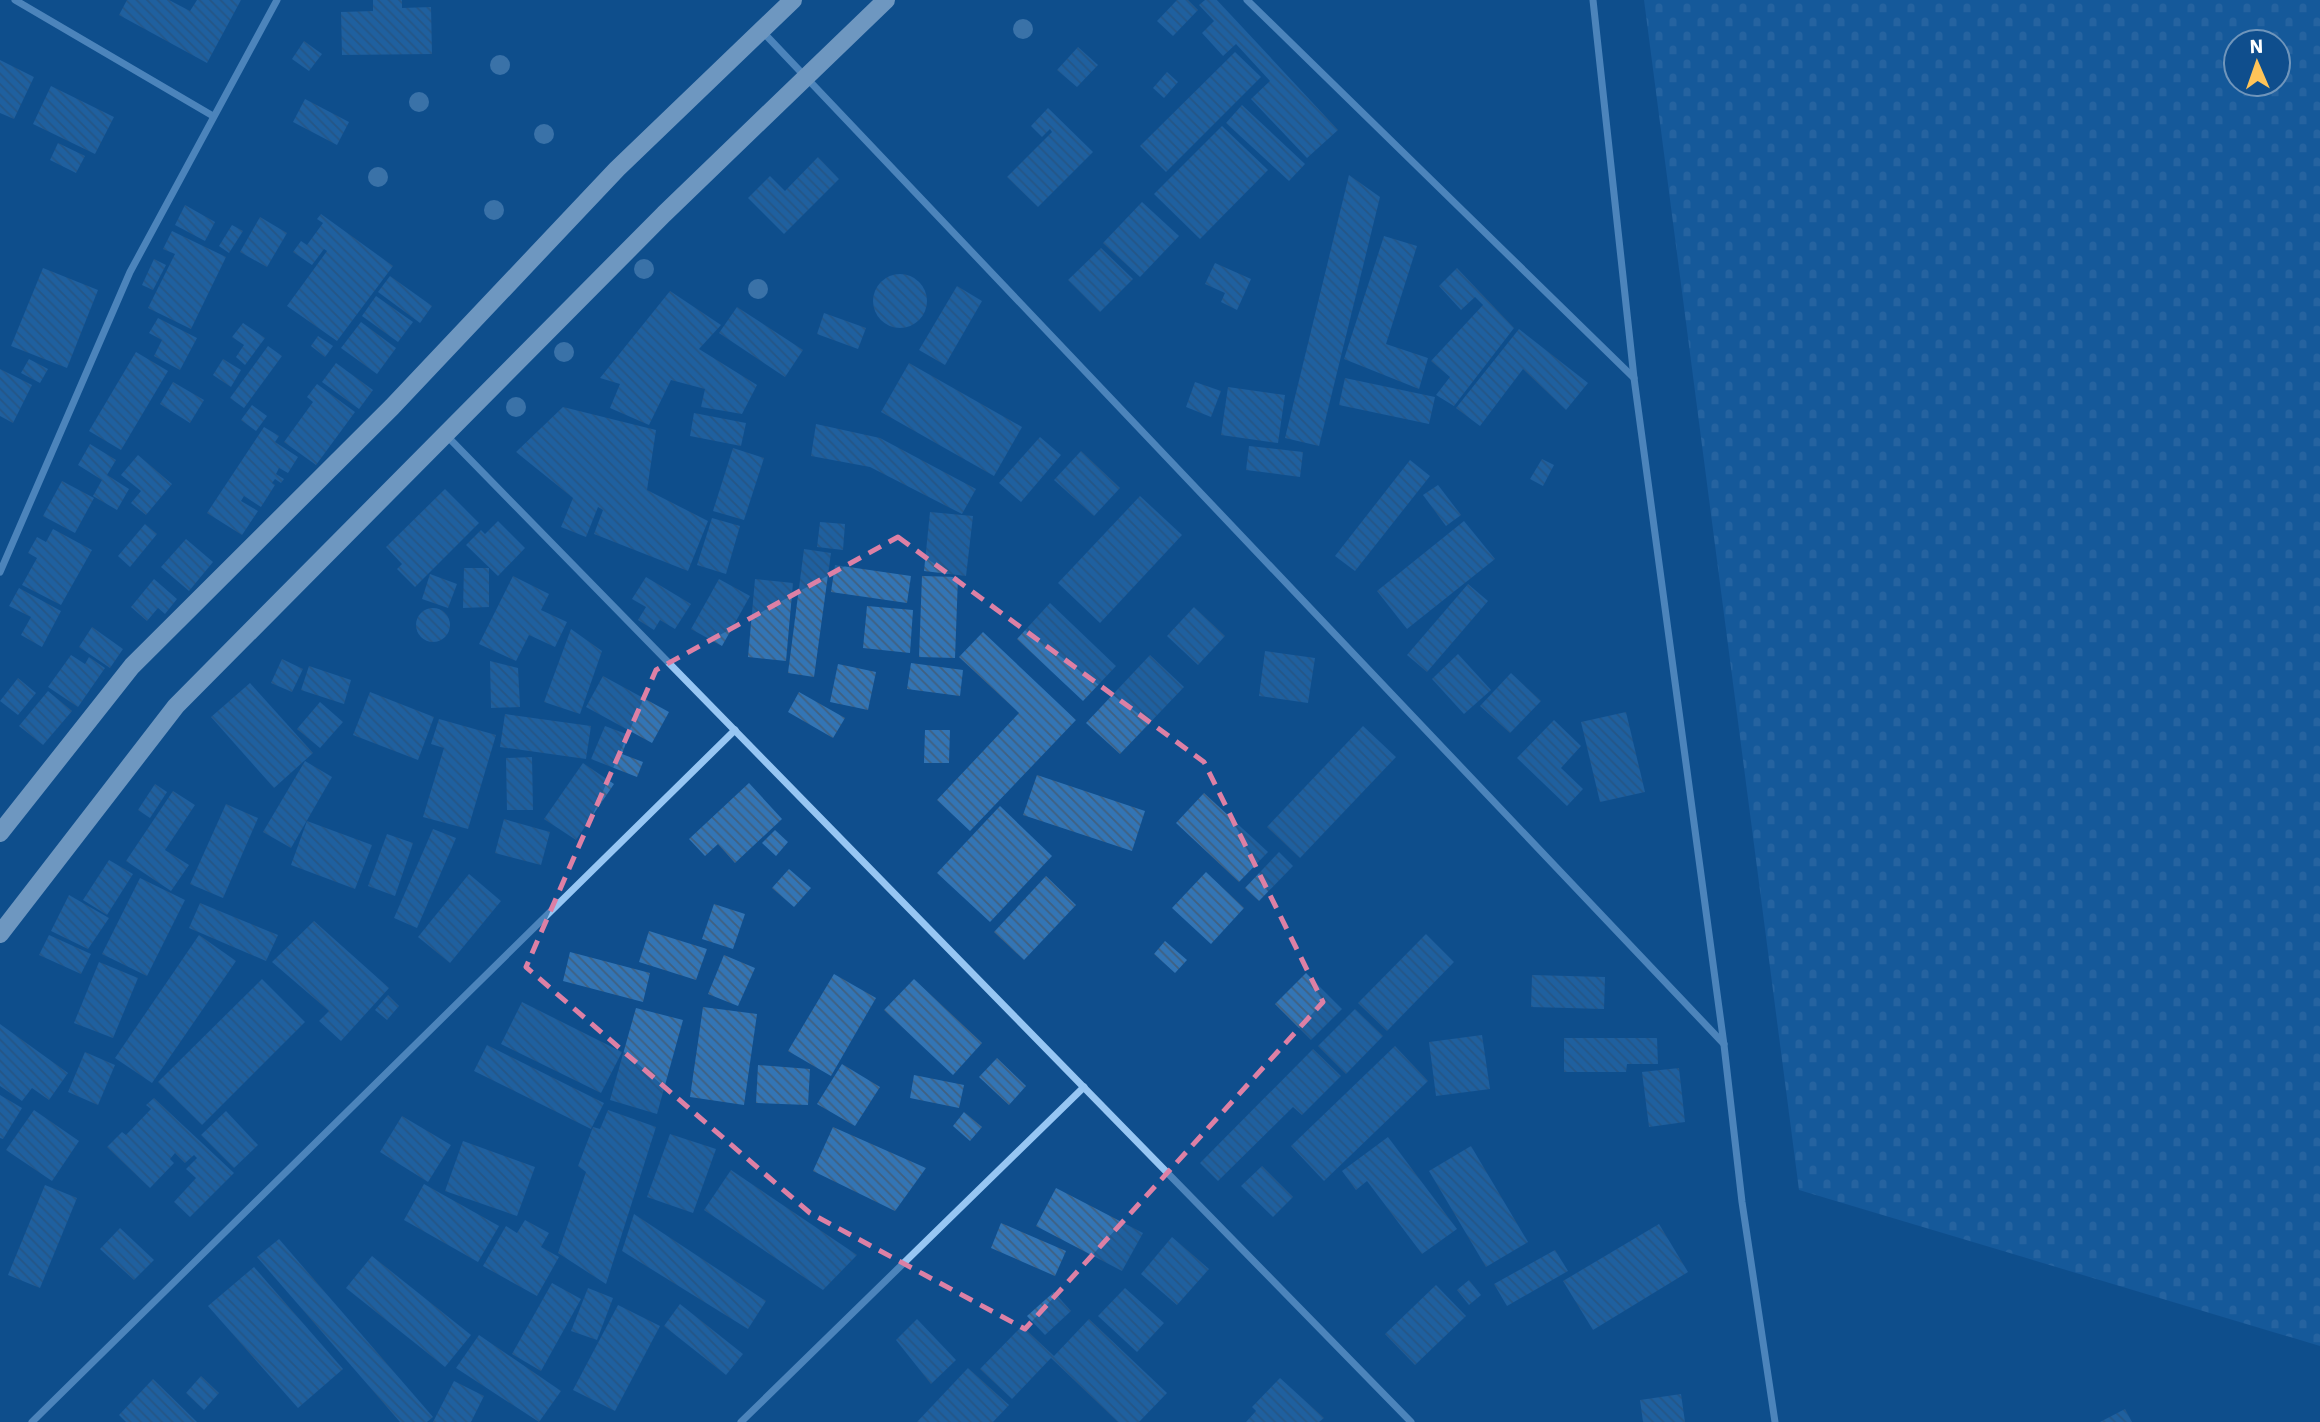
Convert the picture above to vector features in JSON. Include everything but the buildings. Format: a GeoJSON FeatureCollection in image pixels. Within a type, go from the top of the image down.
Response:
{"type":"FeatureCollection","features":[{"type":"Feature","properties":{"kind":"main road"},"geometry":{"type":"LineString","coordinates":[[0,834],[132,666],[392,407],[617,169],[793,0]]}},
{"type":"Feature","properties":{"kind":"main road"},"geometry":{"type":"LineString","coordinates":[[0,934],[176,706],[664,214],[886,0]]}},
{"type":"Feature","properties":{"kind":"street"},"geometry":{"type":"LineString","coordinates":[[15,0],[213,116]]}},
{"type":"Feature","properties":{"kind":"street"},"geometry":{"type":"LineString","coordinates":[[0,572],[130,272],[277,0]]}},
{"type":"Feature","properties":{"kind":"street"},"geometry":{"type":"LineString","coordinates":[[1247,0],[1634,378]]}},
{"type":"Feature","properties":{"kind":"street"},"geometry":{"type":"LineString","coordinates":[[1593,0],[1634,378],[1724,1045],[1742,1202],[1775,1422]]}},
{"type":"Feature","properties":{"kind":"street"},"geometry":{"type":"LineString","coordinates":[[761,30],[1724,1045]]}},
{"type":"Feature","properties":{"kind":"street"},"geometry":{"type":"LineString","coordinates":[[446,436],[1411,1422]]}},
{"type":"Feature","properties":{"kind":"street"},"geometry":{"type":"LineString","coordinates":[[32,1422],[735,730]]}},
{"type":"Feature","properties":{"kind":"street"},"geometry":{"type":"LineString","coordinates":[[741,1422],[1084,1087]]}},
{"type":"Feature","properties":{"kind":"highlighted area"},"geometry":{"type":"Polygon","coordinates":[[[898,537],[1204,762],[1323,1002],[1025,1329],[810,1213],[526,967],[656,670],[898,537]]]}},
{"type":"Feature","properties":{"kind":"green space"},"geometry":{"type":"Polygon","coordinates":[[[1644,0],[2320,0],[2320,1346],[1799,1190],[1644,0]]]}}]}
